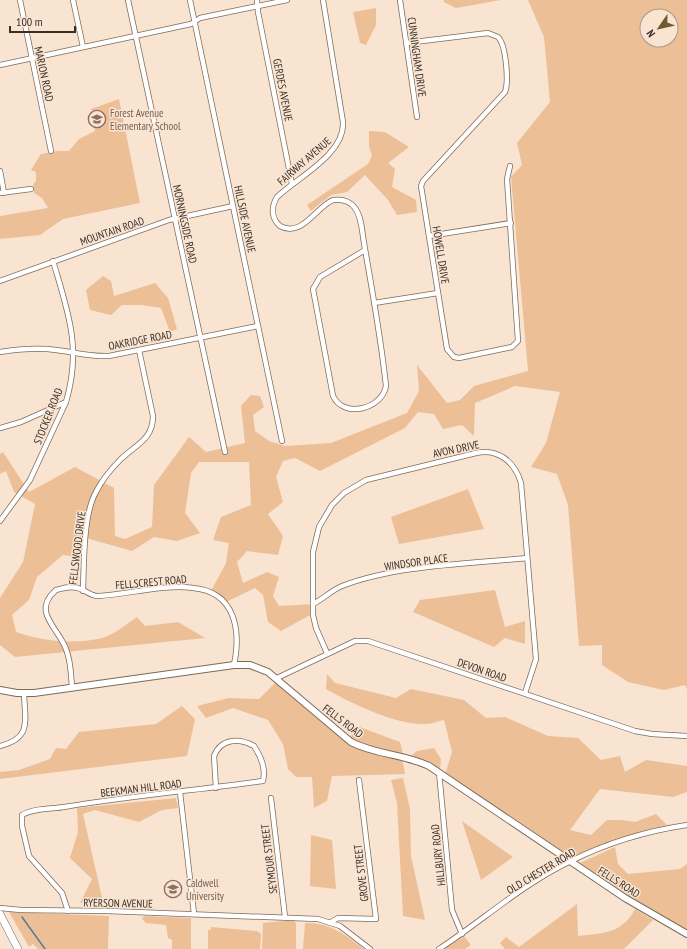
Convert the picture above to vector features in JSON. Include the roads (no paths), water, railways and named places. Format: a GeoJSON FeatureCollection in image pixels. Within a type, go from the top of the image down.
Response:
{"type":"FeatureCollection","features":[{"type":"Feature","properties":{"kind":"main road"},"geometry":{"type":"LineString","coordinates":[[0,914],[18,949]]}},
{"type":"Feature","properties":{"kind":"street","name":"MARION ROAD"},"geometry":{"type":"LineString","coordinates":[[20,0],[52,152]]}},
{"type":"Feature","properties":{"kind":"street"},"geometry":{"type":"LineString","coordinates":[[73,0],[83,47]]}},
{"type":"Feature","properties":{"kind":"street","name":"MORNINGSIDE ROAD"},"geometry":{"type":"LineString","coordinates":[[128,0],[225,452]]}},
{"type":"Feature","properties":{"kind":"street","name":"HILLSIDE AVENUE"},"geometry":{"type":"LineString","coordinates":[[190,0],[282,441]]}},
{"type":"Feature","properties":{"kind":"street","name":"GERDES AVENUE"},"geometry":{"type":"LineString","coordinates":[[257,0],[292,184]]}},
{"type":"Feature","properties":{"kind":"street"},"geometry":{"type":"LineString","coordinates":[[0,65],[191,24],[200,18],[287,0]]}},
{"type":"Feature","properties":{"kind":"street","name":"FAIRWAY AVENUE"},"geometry":{"type":"LineString","coordinates":[[323,0],[343,131],[341,139],[334,149],[277,197],[274,203],[273,215],[278,224],[286,228],[296,228],[330,202],[344,200],[352,205],[358,213],[365,250],[374,303],[385,389],[380,398],[374,403],[356,409],[349,409],[337,402],[332,393],[313,290],[320,277],[365,250]]}},
{"type":"Feature","properties":{"kind":"street","name":"CUNNINGHAM DRIVE"},"geometry":{"type":"LineString","coordinates":[[400,0],[417,117]]}},
{"type":"Feature","properties":{"kind":"street","name":"HOWELL DRIVE"},"geometry":{"type":"LineString","coordinates":[[406,43],[488,33],[498,37],[504,49],[507,86],[504,94],[422,183],[421,188],[447,349],[452,356],[459,358],[510,348],[516,345],[519,336],[507,179],[510,166]]}},
{"type":"Feature","properties":{"kind":"street"},"geometry":{"type":"LineString","coordinates":[[0,171],[2,193],[30,189]]}},
{"type":"Feature","properties":{"kind":"street","name":"MOUNTAIN ROAD"},"geometry":{"type":"LineString","coordinates":[[0,281],[175,219],[233,206]]}},
{"type":"Feature","properties":{"kind":"street"},"geometry":{"type":"LineString","coordinates":[[429,236],[511,223]]}},
{"type":"Feature","properties":{"kind":"street","name":"STOCKER ROAD"},"geometry":{"type":"LineString","coordinates":[[0,521],[30,480],[66,402],[72,376],[73,353],[70,316],[53,261]]}},
{"type":"Feature","properties":{"kind":"street"},"geometry":{"type":"LineString","coordinates":[[374,303],[438,293]]}},
{"type":"Feature","properties":{"kind":"street","name":"OAKRIDGE ROAD"},"geometry":{"type":"LineString","coordinates":[[0,352],[39,348],[102,356],[258,326]]}},
{"type":"Feature","properties":{"kind":"street","name":"FELLSWOOD DRIVE"},"geometry":{"type":"LineString","coordinates":[[72,688],[70,659],[66,646],[46,617],[45,606],[56,590],[78,588],[83,591],[88,523],[96,493],[120,460],[146,439],[152,425],[153,416],[139,350]]}},
{"type":"Feature","properties":{"kind":"street"},"geometry":{"type":"LineString","coordinates":[[0,428],[27,420],[66,402]]}},
{"type":"Feature","properties":{"kind":"street","name":"AVON DRIVE"},"geometry":{"type":"LineString","coordinates":[[327,653],[316,628],[314,604],[314,552],[316,535],[324,516],[338,498],[351,488],[366,480],[476,453],[487,452],[498,454],[511,463],[517,472],[520,483],[536,659],[524,693]]}},
{"type":"Feature","properties":{"kind":"street","name":"WINDSOR PLACE"},"geometry":{"type":"LineString","coordinates":[[314,604],[341,587],[370,577],[419,569],[527,558]]}},
{"type":"Feature","properties":{"kind":"street","name":"FELLSCREST ROAD"},"geometry":{"type":"LineString","coordinates":[[83,591],[97,597],[180,587],[193,588],[216,596],[229,608],[235,620],[237,652],[234,665]]}},
{"type":"Feature","properties":{"kind":"street","name":"DEVON ROAD"},"geometry":{"type":"LineString","coordinates":[[276,678],[355,641],[368,641],[635,731],[687,736]]}},
{"type":"Feature","properties":{"kind":"street","name":"FELLS ROAD"},"geometry":{"type":"LineString","coordinates":[[0,690],[24,694],[234,665],[256,667],[276,678],[351,742],[373,750],[411,758],[439,772],[631,902],[687,934]]}},
{"type":"Feature","properties":{"kind":"street"},"geometry":{"type":"LineString","coordinates":[[0,746],[15,741],[23,734],[25,728],[24,694]]}},
{"type":"Feature","properties":{"kind":"street","name":"BEEKMAN HILL ROAD"},"geometry":{"type":"LineString","coordinates":[[68,911],[62,893],[29,856],[22,826],[22,815],[29,812],[92,802],[216,788],[263,781],[265,774],[262,758],[254,746],[230,741],[222,745],[214,756],[216,788]]}},
{"type":"Feature","properties":{"kind":"street","name":"HILLBURY ROAD"},"geometry":{"type":"LineString","coordinates":[[439,772],[452,910],[462,934]]}},
{"type":"Feature","properties":{"kind":"street","name":"GROVE STREET"},"geometry":{"type":"LineString","coordinates":[[332,922],[338,918],[376,919],[359,780]]}},
{"type":"Feature","properties":{"kind":"street"},"geometry":{"type":"LineString","coordinates":[[180,792],[194,914]]}},
{"type":"Feature","properties":{"kind":"street","name":"SEYMOUR STREET"},"geometry":{"type":"LineString","coordinates":[[271,798],[285,917]]}},
{"type":"Feature","properties":{"kind":"street","name":"OLD CHESTER ROAD"},"geometry":{"type":"LineString","coordinates":[[439,949],[536,882],[570,861],[629,838],[687,825]]}},
{"type":"Feature","properties":{"kind":"street","name":"RYERSON AVENUE"},"geometry":{"type":"LineString","coordinates":[[0,908],[285,917],[318,919],[332,922]]}},
{"type":"Feature","properties":{"kind":"street"},"geometry":{"type":"LineString","coordinates":[[332,922],[351,933],[370,949]]}},
{"type":"Feature","properties":{"kind":"waterway"},"geometry":{"type":"LineString","coordinates":[[22,917],[45,949]]}},
{"type":"Feature","properties":{"kind":"place","name":"Forest Avenue Elementary School"},"geometry":{"type":"Point","coordinates":[97,119]}},
{"type":"Feature","properties":{"kind":"place","name":"Caldwell University"},"geometry":{"type":"Point","coordinates":[173,889]}}]}
